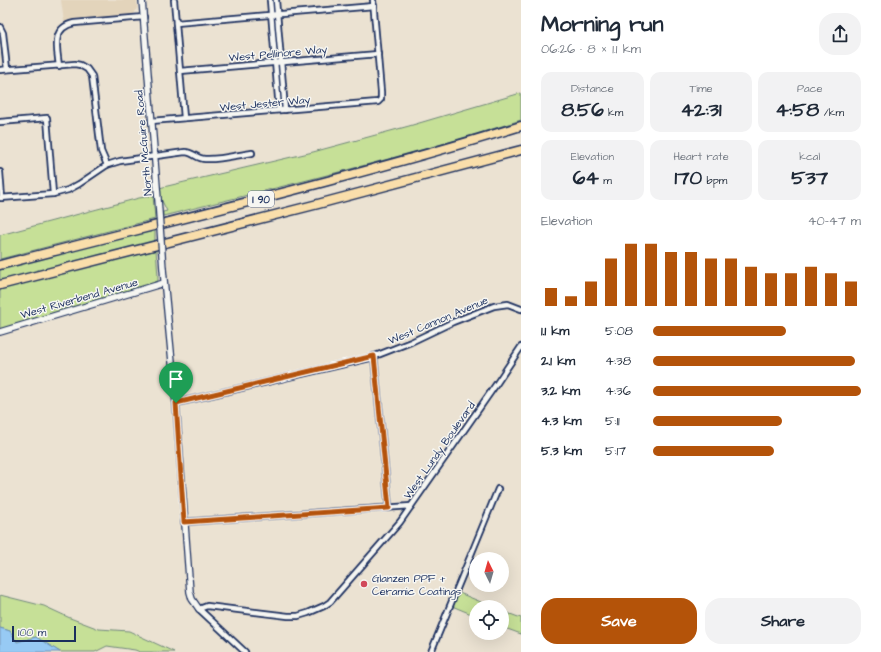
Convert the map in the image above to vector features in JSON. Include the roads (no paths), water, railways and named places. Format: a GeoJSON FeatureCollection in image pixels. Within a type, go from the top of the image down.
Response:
{"type":"FeatureCollection","features":[{"type":"Feature","properties":{"kind":"highway","name":"I 90"},"geometry":{"type":"LineString","coordinates":[[0,265],[374,169],[437,152],[521,126]]}},
{"type":"Feature","properties":{"kind":"highway","name":"I 90"},"geometry":{"type":"LineString","coordinates":[[0,286],[521,150]]}},
{"type":"Feature","properties":{"kind":"street","name":"North McGuire Road"},"geometry":{"type":"LineString","coordinates":[[142,0],[164,284],[176,403],[190,592],[192,599],[199,609]]}},
{"type":"Feature","properties":{"kind":"street"},"geometry":{"type":"LineString","coordinates":[[174,0],[184,118]]}},
{"type":"Feature","properties":{"kind":"street"},"geometry":{"type":"LineString","coordinates":[[270,0],[279,110]]}},
{"type":"Feature","properties":{"kind":"street"},"geometry":{"type":"LineString","coordinates":[[276,0],[286,110]]}},
{"type":"Feature","properties":{"kind":"street"},"geometry":{"type":"LineString","coordinates":[[373,0],[378,54]]}},
{"type":"Feature","properties":{"kind":"street"},"geometry":{"type":"LineString","coordinates":[[176,23],[374,6]]}},
{"type":"Feature","properties":{"kind":"street"},"geometry":{"type":"LineString","coordinates":[[59,66],[57,38],[61,30],[67,25],[74,23],[144,17]]}},
{"type":"Feature","properties":{"kind":"street"},"geometry":{"type":"LineString","coordinates":[[0,27],[3,33],[7,69]]}},
{"type":"Feature","properties":{"kind":"street","name":"West Pellinore Way"},"geometry":{"type":"LineString","coordinates":[[180,71],[378,54]]}},
{"type":"Feature","properties":{"kind":"street","name":"West Jester Way"},"geometry":{"type":"LineString","coordinates":[[151,121],[378,102],[380,100],[381,92],[378,54]]}},
{"type":"Feature","properties":{"kind":"street"},"geometry":{"type":"LineString","coordinates":[[0,70],[80,65],[87,69],[92,76],[101,151],[107,165]]}},
{"type":"Feature","properties":{"kind":"street"},"geometry":{"type":"LineString","coordinates":[[0,122],[47,118],[53,194]]}},
{"type":"Feature","properties":{"kind":"street"},"geometry":{"type":"LineString","coordinates":[[0,172],[1,198],[53,194],[68,190],[107,165],[128,159],[188,152],[201,159],[252,153]]}},
{"type":"Feature","properties":{"kind":"street","name":"West Riverbend Avenue"},"geometry":{"type":"LineString","coordinates":[[0,332],[164,284]]}},
{"type":"Feature","properties":{"kind":"street","name":"West Cannon Avenue"},"geometry":{"type":"LineString","coordinates":[[176,403],[374,356],[411,342],[453,322],[494,306],[508,304],[521,309]]}},
{"type":"Feature","properties":{"kind":"street","name":"West Lundy Boulevard"},"geometry":{"type":"LineString","coordinates":[[199,609],[207,606],[293,616],[302,615],[317,610],[328,604],[400,522],[497,384],[521,347]]}},
{"type":"Feature","properties":{"kind":"street"},"geometry":{"type":"LineString","coordinates":[[374,356],[389,508]]}},
{"type":"Feature","properties":{"kind":"street"},"geometry":{"type":"LineString","coordinates":[[431,652],[498,489]]}},
{"type":"Feature","properties":{"kind":"street"},"geometry":{"type":"LineString","coordinates":[[184,522],[411,506]]}},
{"type":"Feature","properties":{"kind":"street"},"geometry":{"type":"LineString","coordinates":[[199,609],[245,652]]}},
{"type":"Feature","properties":{"kind":"water"},"geometry":{"type":"Polygon","coordinates":[[[0,628],[10,631],[17,642],[36,637],[60,652],[0,652],[0,628]]]}},
{"type":"Feature","properties":{"kind":"place","name":"Glanzen PPF + Ceramic Coatings"},"geometry":{"type":"Point","coordinates":[364,584]}}]}
